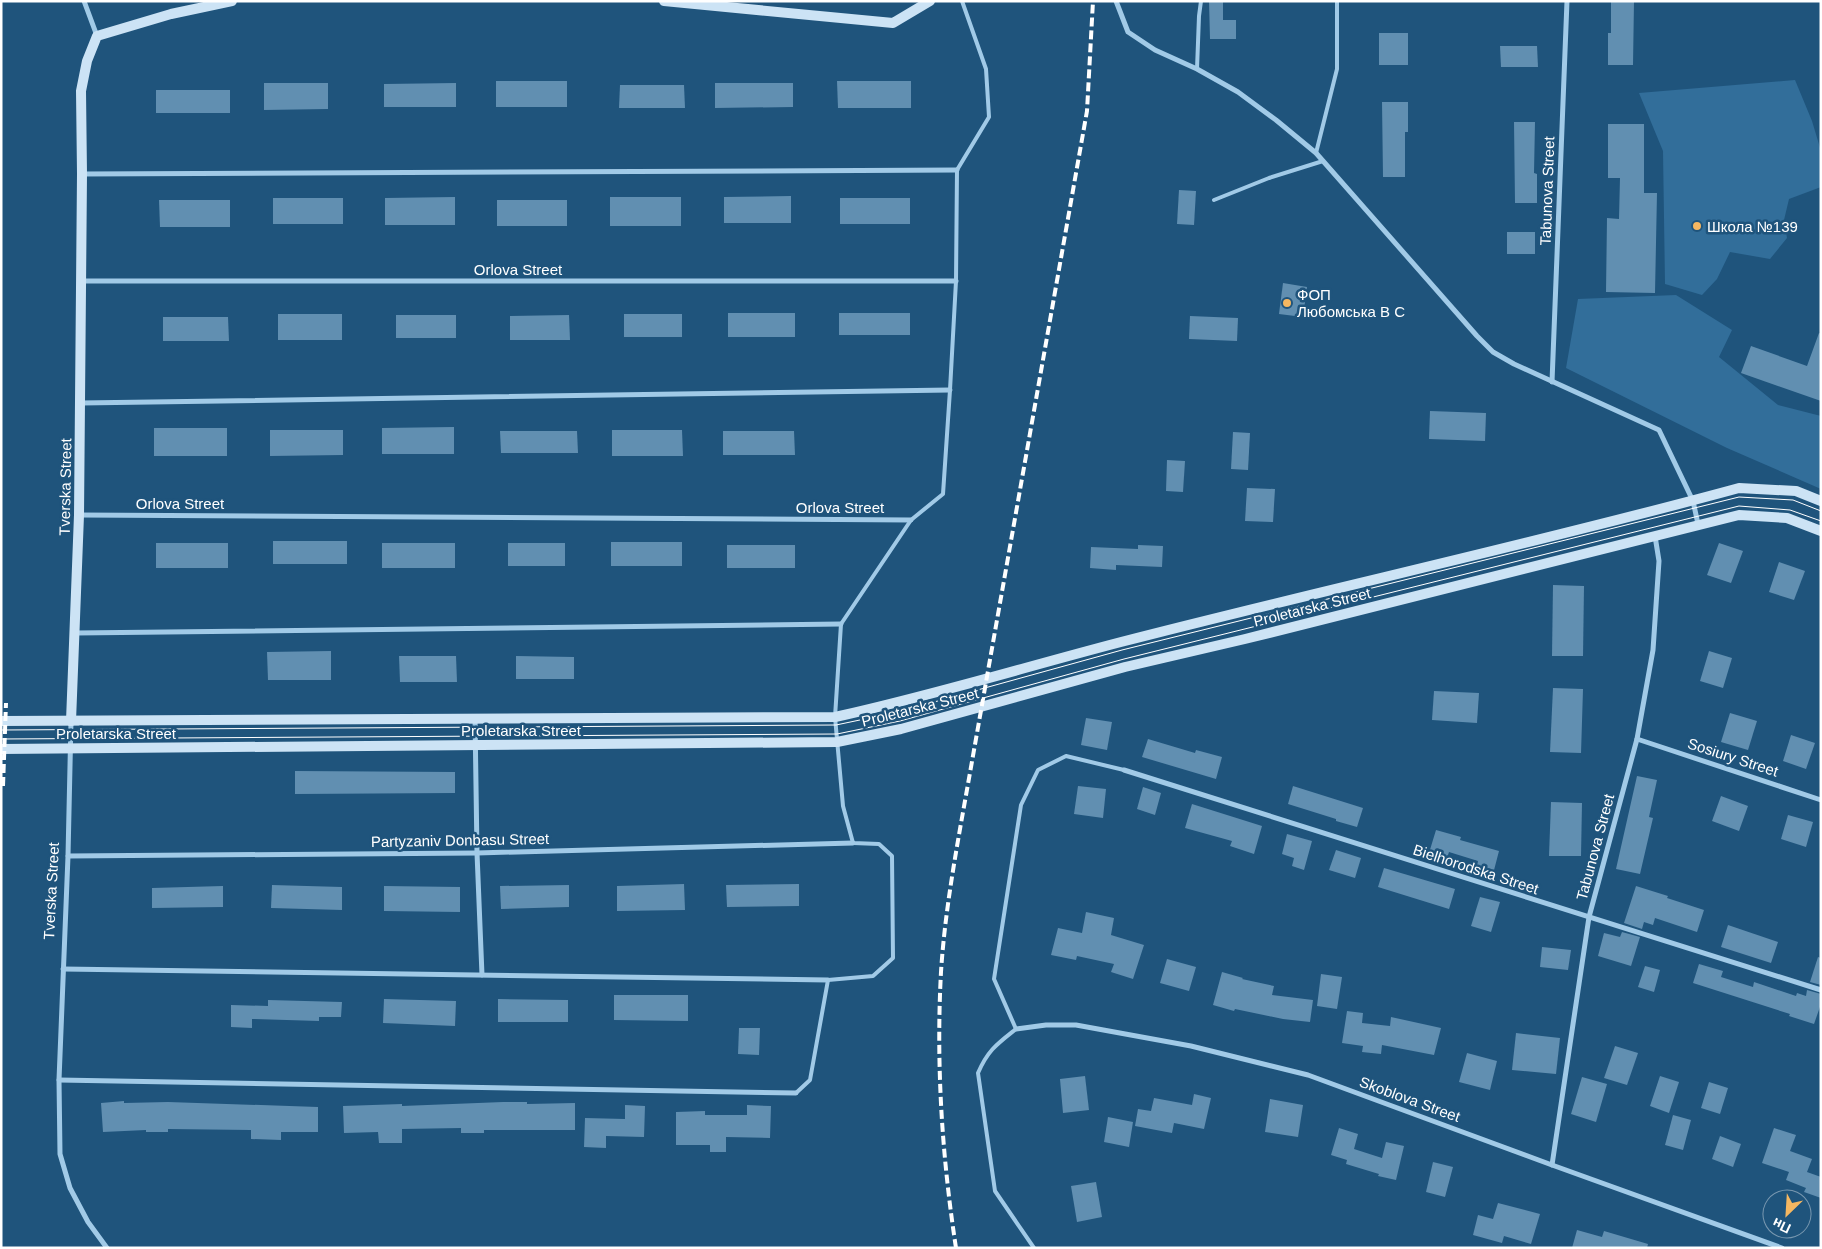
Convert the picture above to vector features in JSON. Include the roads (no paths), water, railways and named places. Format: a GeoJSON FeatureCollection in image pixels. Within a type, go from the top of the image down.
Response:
{"type":"FeatureCollection","features":[{"type":"Feature","properties":{"kind":"main road"},"geometry":{"type":"LineString","coordinates":[[97,36],[171,14],[232,1]]}},
{"type":"Feature","properties":{"kind":"main road"},"geometry":{"type":"LineString","coordinates":[[664,1],[893,23],[930,1]]}},
{"type":"Feature","properties":{"kind":"main road","name":"Tverska Street"},"geometry":{"type":"LineString","coordinates":[[71,720],[80,515],[81,91],[87,61],[97,36]]}},
{"type":"Feature","properties":{"kind":"main road","name":"Proletarska Street"},"geometry":{"type":"LineString","coordinates":[[1,721],[835,716],[897,704],[1121,642],[1739,488],[1796,491],[1821,500]]}},
{"type":"Feature","properties":{"kind":"main road","name":"Proletarska Street"},"geometry":{"type":"LineString","coordinates":[[1,749],[837,742],[901,729],[1126,667],[1739,515],[1787,518],[1821,531]]}},
{"type":"Feature","properties":{"kind":"street"},"geometry":{"type":"LineString","coordinates":[[84,1],[97,36]]}},
{"type":"Feature","properties":{"kind":"street"},"geometry":{"type":"LineString","coordinates":[[1116,1],[1128,32],[1155,50],[1197,69],[1238,92],[1316,153],[1493,352],[1552,382],[1658,430],[1693,500],[1698,524]]}},
{"type":"Feature","properties":{"kind":"street","name":"Tabunova Street"},"geometry":{"type":"LineString","coordinates":[[1552,382],[1567,1]]}},
{"type":"Feature","properties":{"kind":"street"},"geometry":{"type":"LineString","coordinates":[[82,174],[957,170]]}},
{"type":"Feature","properties":{"kind":"street","name":"Orlova Street"},"geometry":{"type":"LineString","coordinates":[[81,281],[956,281]]}},
{"type":"Feature","properties":{"kind":"street"},"geometry":{"type":"LineString","coordinates":[[81,403],[950,390]]}},
{"type":"Feature","properties":{"kind":"street","name":"Orlova Street"},"geometry":{"type":"LineString","coordinates":[[80,515],[911,520]]}},
{"type":"Feature","properties":{"kind":"street","name":"Tabunova Street"},"geometry":{"type":"LineString","coordinates":[[1552,1166],[1588,918],[1637,739],[1653,650],[1659,561],[1655,536]]}},
{"type":"Feature","properties":{"kind":"street"},"geometry":{"type":"LineString","coordinates":[[76,634],[841,624]]}},
{"type":"Feature","properties":{"kind":"street"},"geometry":{"type":"LineString","coordinates":[[475,718],[477,854],[482,975]]}},
{"type":"Feature","properties":{"kind":"street","name":"Tverska Street"},"geometry":{"type":"LineString","coordinates":[[71,720],[68,856],[58,1080],[60,1154],[70,1188],[88,1222],[107,1248]]}},
{"type":"Feature","properties":{"kind":"street","name":"Sosiury Street"},"geometry":{"type":"LineString","coordinates":[[1637,739],[1821,800]]}},
{"type":"Feature","properties":{"kind":"street","name":"Bielhorodska Street"},"geometry":{"type":"LineString","coordinates":[[1124,770],[1821,990]]}},
{"type":"Feature","properties":{"kind":"street","name":"Partyzaniv Donbasu Street"},"geometry":{"type":"LineString","coordinates":[[68,856],[477,854],[853,843]]}},
{"type":"Feature","properties":{"kind":"street"},"geometry":{"type":"LineString","coordinates":[[63,969],[828,980]]}},
{"type":"Feature","properties":{"kind":"street","name":"Skoblova Street"},"geometry":{"type":"LineString","coordinates":[[1016,1029],[1046,1025],[1076,1026],[1191,1046],[1308,1075],[1552,1166],[1782,1248]]}},
{"type":"Feature","properties":{"kind":"street"},"geometry":{"type":"LineString","coordinates":[[58,1080],[796,1093]]}},
{"type":"Feature","properties":{"kind":"lane"},"geometry":{"type":"LineString","coordinates":[[796,1093],[810,1080],[828,980],[873,976],[893,958],[892,856],[878,844],[853,843],[843,806],[835,716],[841,624],[911,520],[943,494],[956,281],[957,170],[989,117],[986,69],[962,1]]}},
{"type":"Feature","properties":{"kind":"lane"},"geometry":{"type":"LineString","coordinates":[[1197,69],[1201,1]]}},
{"type":"Feature","properties":{"kind":"lane"},"geometry":{"type":"LineString","coordinates":[[1316,153],[1337,68],[1337,1]]}},
{"type":"Feature","properties":{"kind":"lane"},"geometry":{"type":"LineString","coordinates":[[1214,200],[1269,178],[1323,161]]}},
{"type":"Feature","properties":{"kind":"lane"},"geometry":{"type":"LineString","coordinates":[[1034,1248],[996,1191],[978,1073],[985,1057],[996,1045],[1016,1029],[994,979],[1020,805],[1038,770],[1066,756],[1124,770]]}},
{"type":"Feature","properties":{"kind":"tram line"},"geometry":{"type":"LineString","coordinates":[[1,730],[836,725],[898,712],[1122,650],[1739,497],[1793,500],[1821,511]]}},
{"type":"Feature","properties":{"kind":"tram line"},"geometry":{"type":"LineString","coordinates":[[1,739],[837,734],[900,721],[1124,659],[1739,506],[1790,510],[1821,521]]}},
{"type":"Feature","properties":{"kind":"railway"},"geometry":{"type":"LineString","coordinates":[[956,1248],[941,1110],[939,1041],[941,972],[945,925],[1087,111],[1093,1]]}},
{"type":"Feature","properties":{"kind":"railway"},"geometry":{"type":"LineString","coordinates":[[3,786],[6,703]]}},
{"type":"Feature","properties":{"kind":"place","name":"Школа №139"},"geometry":{"type":"Point","coordinates":[1697,226]}},
{"type":"Feature","properties":{"kind":"place","name":"ФОП Любомська В С"},"geometry":{"type":"Point","coordinates":[1287,303]}}]}
